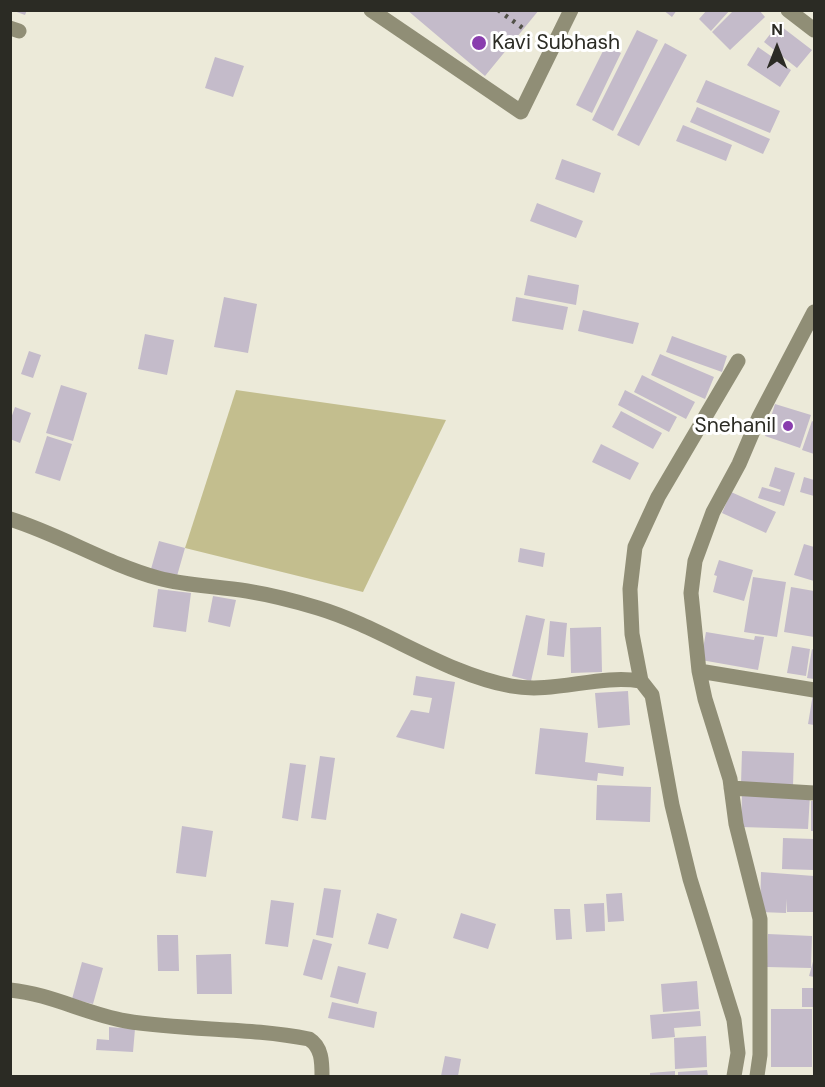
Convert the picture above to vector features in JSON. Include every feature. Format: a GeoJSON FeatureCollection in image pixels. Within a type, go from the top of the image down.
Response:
{"type":"FeatureCollection","features":[{"type":"Feature","properties":{"kind":"street"},"geometry":{"type":"LineString","coordinates":[[371,10],[521,112],[571,10]]}},
{"type":"Feature","properties":{"kind":"street"},"geometry":{"type":"LineString","coordinates":[[788,10],[814,30]]}},
{"type":"Feature","properties":{"kind":"street"},"geometry":{"type":"LineString","coordinates":[[757,1077],[760,1055],[760,919],[736,824],[731,788],[699,671],[691,593],[695,561],[713,512],[814,312]]}},
{"type":"Feature","properties":{"kind":"street"},"geometry":{"type":"LineString","coordinates":[[734,1077],[738,1053],[734,1020],[690,879],[674,816],[652,695],[641,681],[632,634],[630,589],[635,547],[658,497],[738,361]]}},
{"type":"Feature","properties":{"kind":"street"},"geometry":{"type":"LineString","coordinates":[[10,519],[157,577],[189,585],[247,591],[319,608],[475,676],[513,686],[554,687],[622,678],[641,681]]}},
{"type":"Feature","properties":{"kind":"street"},"geometry":{"type":"LineString","coordinates":[[699,671],[814,690]]}},
{"type":"Feature","properties":{"kind":"street"},"geometry":{"type":"LineString","coordinates":[[731,788],[814,793]]}},
{"type":"Feature","properties":{"kind":"street"},"geometry":{"type":"LineString","coordinates":[[10,990],[42,995],[84,1010],[125,1020],[309,1039],[316,1043],[319,1050],[322,1077]]}},
{"type":"Feature","properties":{"kind":"shaded area"},"geometry":{"type":"Polygon","coordinates":[[[236,390],[446,420],[363,592],[185,548],[236,390]]]}},
{"type":"Feature","properties":{"kind":"building"},"geometry":{"type":"Polygon","coordinates":[[[11,10],[27,10],[25,15],[11,10]]]}},
{"type":"Feature","properties":{"kind":"building","name":"Kavi Subhash"},"geometry":{"type":"Polygon","coordinates":[[[407,10],[539,10],[485,76],[407,10]]]}},
{"type":"Feature","properties":{"kind":"building"},"geometry":{"type":"Polygon","coordinates":[[[663,10],[677,10],[672,17],[663,10]]]}},
{"type":"Feature","properties":{"kind":"building"},"geometry":{"type":"Polygon","coordinates":[[[707,10],[730,10],[711,31],[699,19],[707,10]]]}},
{"type":"Feature","properties":{"kind":"building"},"geometry":{"type":"Polygon","coordinates":[[[734,10],[759,10],[765,17],[730,50],[712,32],[734,10]]]}},
{"type":"Feature","properties":{"kind":"building"},"geometry":{"type":"Polygon","coordinates":[[[778,24],[812,50],[797,68],[764,42],[778,24]]]}},
{"type":"Feature","properties":{"kind":"building"},"geometry":{"type":"Polygon","coordinates":[[[637,30],[658,40],[613,131],[592,120],[637,30]]]}},
{"type":"Feature","properties":{"kind":"building"},"geometry":{"type":"Polygon","coordinates":[[[665,43],[687,55],[639,146],[617,135],[665,43]]]}},
{"type":"Feature","properties":{"kind":"building"},"geometry":{"type":"Polygon","coordinates":[[[606,45],[621,53],[592,113],[576,105],[606,45]]]}},
{"type":"Feature","properties":{"kind":"building"},"geometry":{"type":"Polygon","coordinates":[[[758,47],[791,70],[780,87],[747,65],[758,47]]]}},
{"type":"Feature","properties":{"kind":"building"},"geometry":{"type":"Polygon","coordinates":[[[215,57],[244,66],[233,97],[205,88],[215,57]]]}},
{"type":"Feature","properties":{"kind":"building"},"geometry":{"type":"Polygon","coordinates":[[[706,80],[780,111],[770,133],[696,102],[706,80]]]}},
{"type":"Feature","properties":{"kind":"building"},"geometry":{"type":"Polygon","coordinates":[[[697,107],[770,139],[763,154],[690,122],[697,107]]]}},
{"type":"Feature","properties":{"kind":"building"},"geometry":{"type":"Polygon","coordinates":[[[683,125],[732,145],[726,161],[676,141],[683,125]]]}},
{"type":"Feature","properties":{"kind":"building"},"geometry":{"type":"Polygon","coordinates":[[[562,159],[601,173],[594,193],[555,179],[562,159]]]}},
{"type":"Feature","properties":{"kind":"building"},"geometry":{"type":"Polygon","coordinates":[[[537,203],[583,221],[576,238],[530,221],[537,203]]]}},
{"type":"Feature","properties":{"kind":"building"},"geometry":{"type":"Polygon","coordinates":[[[528,275],[579,285],[576,305],[524,295],[528,275]]]}},
{"type":"Feature","properties":{"kind":"building"},"geometry":{"type":"Polygon","coordinates":[[[224,297],[257,304],[248,353],[214,347],[224,297]]]}},
{"type":"Feature","properties":{"kind":"building"},"geometry":{"type":"Polygon","coordinates":[[[516,297],[568,307],[563,330],[512,321],[516,297]]]}},
{"type":"Feature","properties":{"kind":"building"},"geometry":{"type":"Polygon","coordinates":[[[583,310],[639,323],[633,344],[578,331],[583,310]]]}},
{"type":"Feature","properties":{"kind":"building"},"geometry":{"type":"Polygon","coordinates":[[[145,334],[174,340],[167,375],[138,369],[145,334]]]}},
{"type":"Feature","properties":{"kind":"building"},"geometry":{"type":"Polygon","coordinates":[[[672,336],[727,356],[722,372],[666,352],[672,336]]]}},
{"type":"Feature","properties":{"kind":"building"},"geometry":{"type":"Polygon","coordinates":[[[29,351],[41,355],[33,378],[21,374],[29,351]]]}},
{"type":"Feature","properties":{"kind":"building"},"geometry":{"type":"Polygon","coordinates":[[[660,354],[714,377],[705,399],[651,375],[660,354]]]}},
{"type":"Feature","properties":{"kind":"building"},"geometry":{"type":"Polygon","coordinates":[[[642,375],[695,402],[686,419],[634,392],[642,375]]]}},
{"type":"Feature","properties":{"kind":"building"},"geometry":{"type":"Polygon","coordinates":[[[61,385],[87,393],[73,441],[46,433],[61,385]]]}},
{"type":"Feature","properties":{"kind":"building"},"geometry":{"type":"Polygon","coordinates":[[[625,390],[677,417],[669,432],[618,405],[625,390]]]}},
{"type":"Feature","properties":{"kind":"building","name":"Snehanil"},"geometry":{"type":"Polygon","coordinates":[[[775,404],[811,415],[800,448],[765,436],[775,404]]]}},
{"type":"Feature","properties":{"kind":"building"},"geometry":{"type":"Polygon","coordinates":[[[15,407],[31,413],[20,443],[10,439],[10,421],[15,407]]]}},
{"type":"Feature","properties":{"kind":"building"},"geometry":{"type":"Polygon","coordinates":[[[621,411],[662,433],[653,449],[612,427],[621,411]]]}},
{"type":"Feature","properties":{"kind":"building"},"geometry":{"type":"Polygon","coordinates":[[[812,421],[814,422],[814,454],[802,450],[812,421]]]}},
{"type":"Feature","properties":{"kind":"building"},"geometry":{"type":"Polygon","coordinates":[[[47,436],[72,444],[60,481],[35,473],[47,436]]]}},
{"type":"Feature","properties":{"kind":"building"},"geometry":{"type":"Polygon","coordinates":[[[601,444],[639,463],[630,480],[592,462],[601,444]]]}},
{"type":"Feature","properties":{"kind":"building"},"geometry":{"type":"Polygon","coordinates":[[[775,467],[795,473],[784,506],[758,498],[762,487],[780,492],[781,490],[769,486],[775,467]]]}},
{"type":"Feature","properties":{"kind":"building"},"geometry":{"type":"Polygon","coordinates":[[[804,477],[814,480],[814,496],[800,492],[804,477]]]}},
{"type":"Feature","properties":{"kind":"building"},"geometry":{"type":"Polygon","coordinates":[[[731,492],[776,512],[766,533],[722,513],[731,492]]]}},
{"type":"Feature","properties":{"kind":"building"},"geometry":{"type":"Polygon","coordinates":[[[159,541],[185,548],[177,576],[151,569],[159,541]]]}},
{"type":"Feature","properties":{"kind":"building"},"geometry":{"type":"Polygon","coordinates":[[[804,544],[814,547],[814,581],[794,575],[804,544]]]}},
{"type":"Feature","properties":{"kind":"building"},"geometry":{"type":"Polygon","coordinates":[[[520,548],[545,553],[543,567],[518,562],[520,548]]]}},
{"type":"Feature","properties":{"kind":"building"},"geometry":{"type":"Polygon","coordinates":[[[719,560],[753,570],[744,601],[713,592],[717,576],[714,575],[719,560]]]}},
{"type":"Feature","properties":{"kind":"building"},"geometry":{"type":"Polygon","coordinates":[[[753,577],[786,582],[777,637],[744,632],[753,577]]]}},
{"type":"Feature","properties":{"kind":"building"},"geometry":{"type":"Polygon","coordinates":[[[791,587],[814,591],[814,637],[784,632],[791,587]]]}},
{"type":"Feature","properties":{"kind":"building"},"geometry":{"type":"Polygon","coordinates":[[[158,589],[191,593],[186,632],[153,627],[158,589]]]}},
{"type":"Feature","properties":{"kind":"building"},"geometry":{"type":"Polygon","coordinates":[[[213,596],[236,600],[230,627],[208,622],[213,596]]]}},
{"type":"Feature","properties":{"kind":"building"},"geometry":{"type":"Polygon","coordinates":[[[526,615],[545,619],[531,681],[512,676],[526,615]]]}},
{"type":"Feature","properties":{"kind":"building"},"geometry":{"type":"Polygon","coordinates":[[[550,621],[567,623],[564,657],[547,655],[550,621]]]}},
{"type":"Feature","properties":{"kind":"building"},"geometry":{"type":"Polygon","coordinates":[[[601,627],[602,672],[571,673],[570,628],[601,627]]]}},
{"type":"Feature","properties":{"kind":"building"},"geometry":{"type":"Polygon","coordinates":[[[706,632],[754,640],[755,636],[764,637],[758,670],[701,660],[706,632]]]}},
{"type":"Feature","properties":{"kind":"building"},"geometry":{"type":"Polygon","coordinates":[[[792,646],[810,649],[806,676],[787,673],[792,646]]]}},
{"type":"Feature","properties":{"kind":"building"},"geometry":{"type":"Polygon","coordinates":[[[812,649],[814,650],[814,679],[807,678],[812,649]]]}},
{"type":"Feature","properties":{"kind":"building"},"geometry":{"type":"Polygon","coordinates":[[[416,676],[455,682],[444,749],[396,737],[411,710],[429,713],[432,698],[413,695],[416,676]]]}},
{"type":"Feature","properties":{"kind":"building"},"geometry":{"type":"Polygon","coordinates":[[[628,691],[630,725],[598,728],[595,693],[628,691]]]}},
{"type":"Feature","properties":{"kind":"building"},"geometry":{"type":"Polygon","coordinates":[[[814,694],[814,725],[808,724],[814,694]]]}},
{"type":"Feature","properties":{"kind":"building"},"geometry":{"type":"Polygon","coordinates":[[[540,728],[588,733],[585,762],[624,767],[623,776],[598,773],[597,781],[535,774],[540,728]]]}},
{"type":"Feature","properties":{"kind":"building"},"geometry":{"type":"Polygon","coordinates":[[[742,751],[794,753],[793,786],[741,784],[742,751]]]}},
{"type":"Feature","properties":{"kind":"building"},"geometry":{"type":"Polygon","coordinates":[[[320,756],[335,758],[326,820],[311,818],[320,756]]]}},
{"type":"Feature","properties":{"kind":"building"},"geometry":{"type":"Polygon","coordinates":[[[290,763],[306,765],[298,821],[282,818],[290,763]]]}},
{"type":"Feature","properties":{"kind":"building"},"geometry":{"type":"Polygon","coordinates":[[[597,785],[651,787],[650,822],[596,820],[597,785]]]}},
{"type":"Feature","properties":{"kind":"building"},"geometry":{"type":"Polygon","coordinates":[[[742,793],[810,795],[808,829],[741,827],[742,793]]]}},
{"type":"Feature","properties":{"kind":"building"},"geometry":{"type":"Polygon","coordinates":[[[811,801],[814,801],[814,831],[811,831],[811,801]]]}},
{"type":"Feature","properties":{"kind":"building"},"geometry":{"type":"Polygon","coordinates":[[[182,826],[213,831],[206,877],[176,873],[182,826]]]}},
{"type":"Feature","properties":{"kind":"building"},"geometry":{"type":"Polygon","coordinates":[[[783,838],[814,839],[814,870],[782,869],[783,838]]]}},
{"type":"Feature","properties":{"kind":"building"},"geometry":{"type":"Polygon","coordinates":[[[761,872],[814,876],[813,912],[787,912],[787,899],[786,913],[760,912],[761,872]]]}},
{"type":"Feature","properties":{"kind":"building"},"geometry":{"type":"Polygon","coordinates":[[[324,888],[341,890],[333,938],[316,935],[324,888]]]}},
{"type":"Feature","properties":{"kind":"building"},"geometry":{"type":"Polygon","coordinates":[[[622,893],[624,921],[608,922],[606,894],[622,893]]]}},
{"type":"Feature","properties":{"kind":"building"},"geometry":{"type":"Polygon","coordinates":[[[271,900],[294,903],[288,947],[265,944],[271,900]]]}},
{"type":"Feature","properties":{"kind":"building"},"geometry":{"type":"Polygon","coordinates":[[[604,903],[605,931],[586,932],[584,904],[604,903]]]}},
{"type":"Feature","properties":{"kind":"building"},"geometry":{"type":"Polygon","coordinates":[[[554,909],[570,909],[572,939],[556,940],[554,909]]]}},
{"type":"Feature","properties":{"kind":"building"},"geometry":{"type":"Polygon","coordinates":[[[377,913],[397,919],[388,949],[368,944],[377,913]]]}},
{"type":"Feature","properties":{"kind":"building"},"geometry":{"type":"Polygon","coordinates":[[[461,913],[496,924],[488,949],[453,938],[461,913]]]}},
{"type":"Feature","properties":{"kind":"building"},"geometry":{"type":"Polygon","coordinates":[[[768,934],[812,936],[811,968],[767,967],[768,934]]]}},
{"type":"Feature","properties":{"kind":"building"},"geometry":{"type":"Polygon","coordinates":[[[157,935],[178,935],[179,971],[158,971],[157,935]]]}},
{"type":"Feature","properties":{"kind":"building"},"geometry":{"type":"Polygon","coordinates":[[[313,939],[332,944],[322,980],[303,975],[313,939]]]}},
{"type":"Feature","properties":{"kind":"building"},"geometry":{"type":"Polygon","coordinates":[[[231,954],[232,994],[197,994],[196,955],[231,954]]]}},
{"type":"Feature","properties":{"kind":"building"},"geometry":{"type":"Polygon","coordinates":[[[814,958],[814,977],[809,976],[814,958]]]}},
{"type":"Feature","properties":{"kind":"building"},"geometry":{"type":"Polygon","coordinates":[[[82,962],[103,968],[93,1004],[72,999],[82,962]]]}},
{"type":"Feature","properties":{"kind":"building"},"geometry":{"type":"Polygon","coordinates":[[[338,966],[366,973],[358,1004],[330,997],[338,966]]]}},
{"type":"Feature","properties":{"kind":"building"},"geometry":{"type":"Polygon","coordinates":[[[697,981],[699,1009],[663,1012],[661,984],[697,981]]]}},
{"type":"Feature","properties":{"kind":"building"},"geometry":{"type":"Polygon","coordinates":[[[802,988],[814,988],[814,1007],[802,1007],[802,988]]]}},
{"type":"Feature","properties":{"kind":"building"},"geometry":{"type":"Polygon","coordinates":[[[332,1002],[377,1012],[374,1028],[328,1018],[332,1002]]]}},
{"type":"Feature","properties":{"kind":"building"},"geometry":{"type":"Polygon","coordinates":[[[771,1009],[812,1009],[812,1067],[771,1067],[771,1009]]]}},
{"type":"Feature","properties":{"kind":"building"},"geometry":{"type":"Polygon","coordinates":[[[700,1011],[701,1026],[674,1028],[675,1037],[652,1039],[650,1015],[700,1011]]]}},
{"type":"Feature","properties":{"kind":"building"},"geometry":{"type":"Polygon","coordinates":[[[109,1027],[135,1029],[133,1052],[96,1050],[97,1039],[109,1040],[109,1027]]]}},
{"type":"Feature","properties":{"kind":"building"},"geometry":{"type":"Polygon","coordinates":[[[706,1036],[707,1067],[675,1069],[674,1038],[706,1036]]]}},
{"type":"Feature","properties":{"kind":"building"},"geometry":{"type":"Polygon","coordinates":[[[445,1056],[461,1059],[458,1076],[441,1076],[445,1056]]]}},
{"type":"Feature","properties":{"kind":"building"},"geometry":{"type":"Polygon","coordinates":[[[707,1070],[708,1076],[678,1076],[678,1072],[707,1070]]]}},
{"type":"Feature","properties":{"kind":"building"},"geometry":{"type":"Polygon","coordinates":[[[675,1071],[675,1076],[650,1076],[650,1073],[675,1071]]]}},
{"type":"Feature","properties":{"kind":"railway"},"geometry":{"type":"LineString","coordinates":[[498,10],[524,29]]}},
{"type":"Feature","properties":{"kind":"place","name":"Kavi Subhash"},"geometry":{"type":"Point","coordinates":[479,43]}},
{"type":"Feature","properties":{"kind":"place","name":"Snehanil"},"geometry":{"type":"Point","coordinates":[788,426]}}]}
